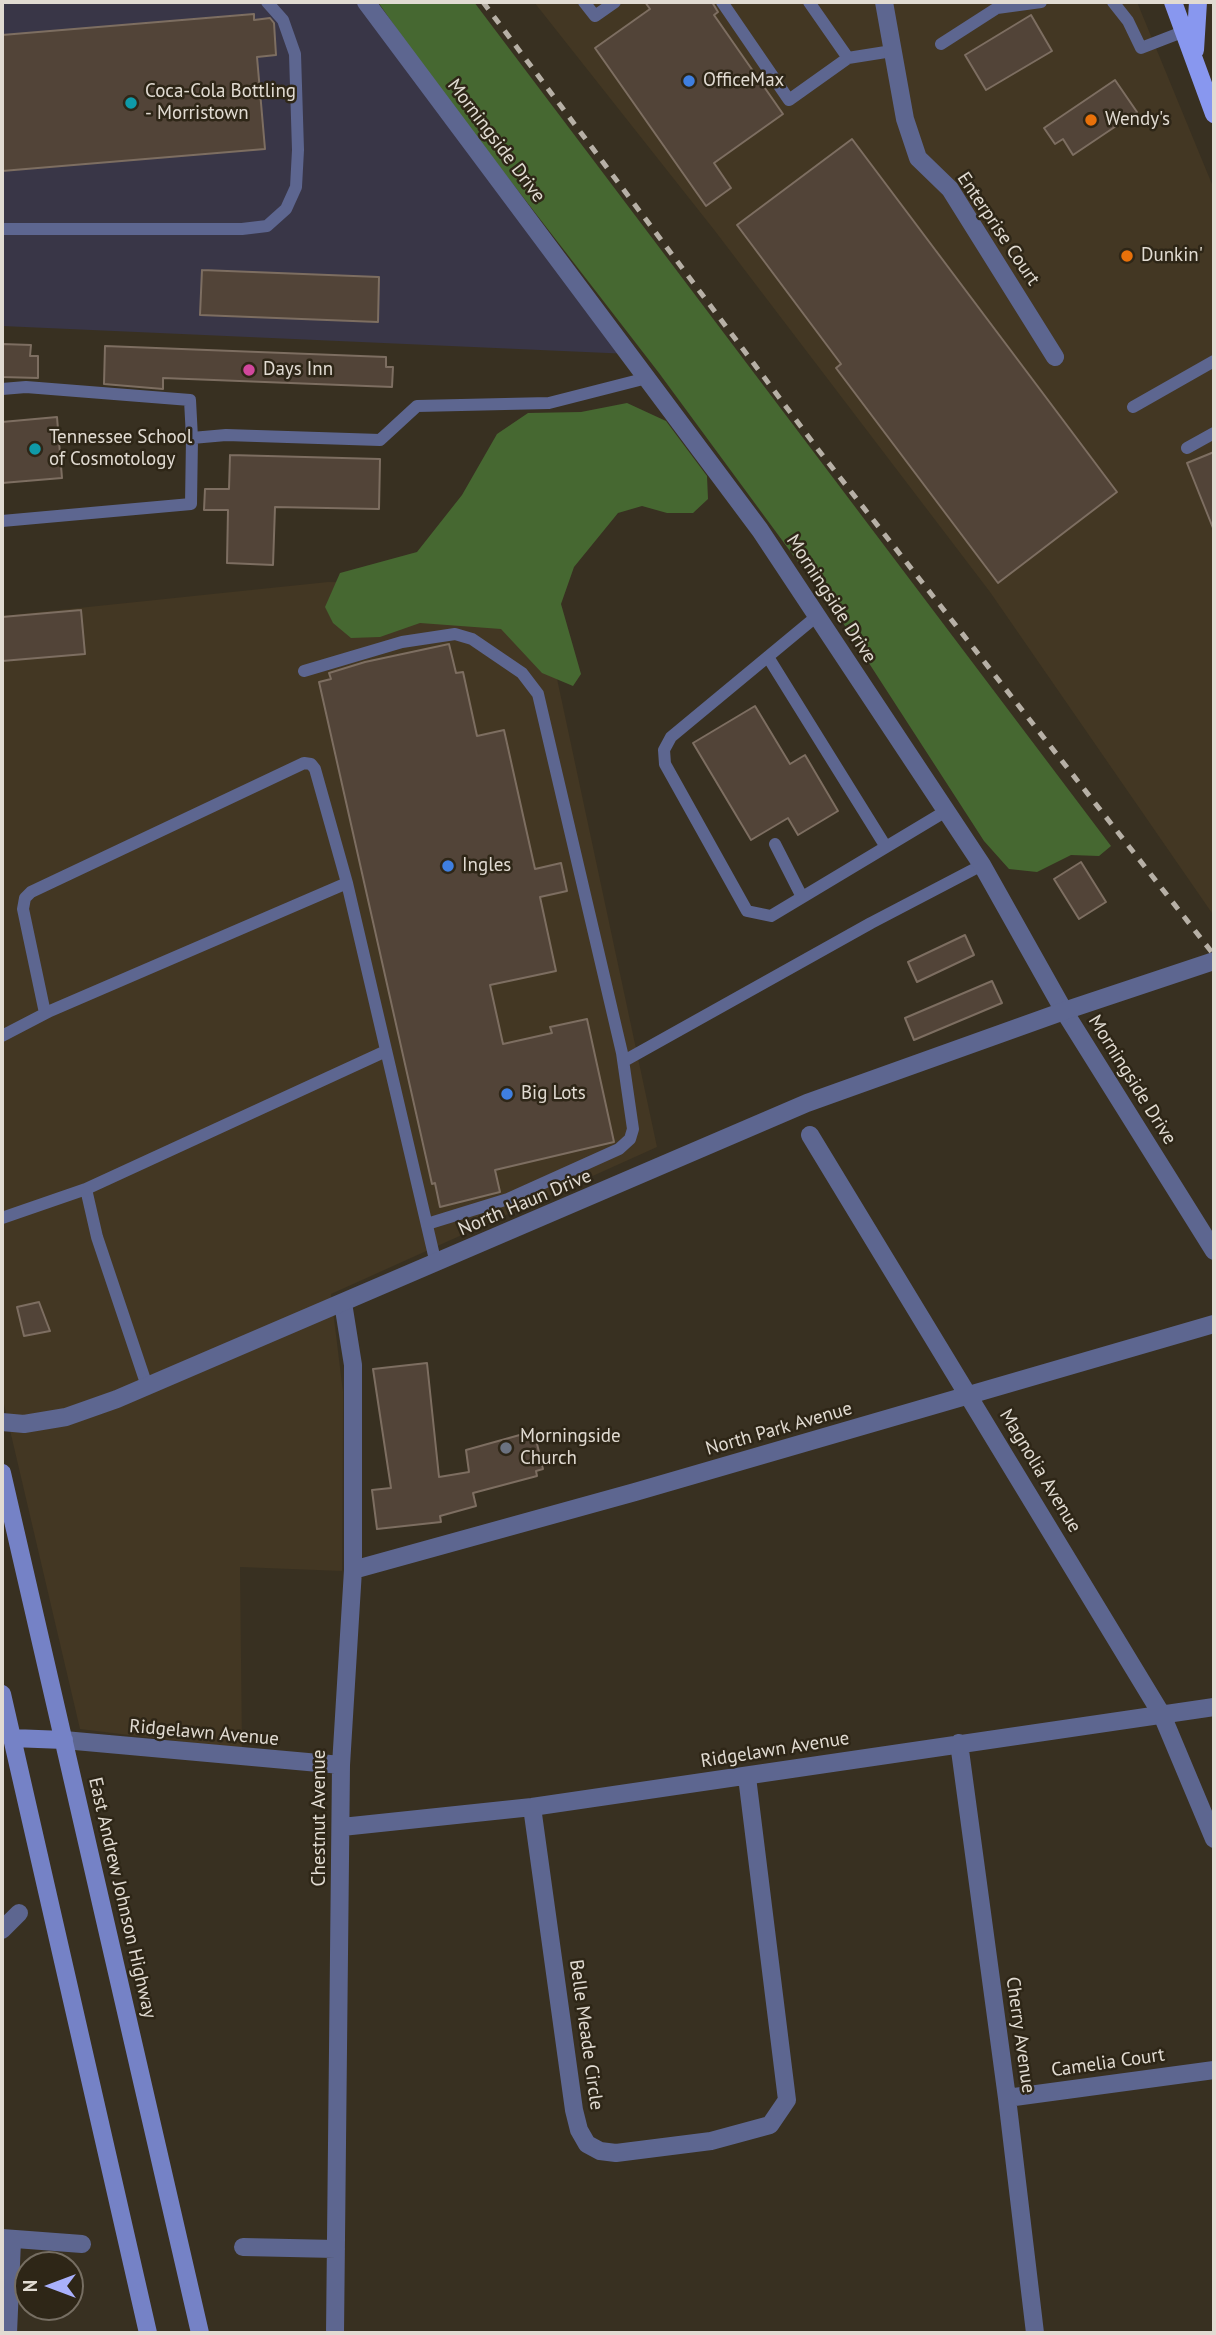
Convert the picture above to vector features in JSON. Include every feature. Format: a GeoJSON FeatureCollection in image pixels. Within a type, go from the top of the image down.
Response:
{"type":"FeatureCollection","features":[{"type":"Feature","properties":{"kind":"main road"},"geometry":{"type":"LineString","coordinates":[[1173,2],[1214,114]]}},
{"type":"Feature","properties":{"kind":"main road"},"geometry":{"type":"LineString","coordinates":[[1195,57],[1198,2]]}},
{"type":"Feature","properties":{"kind":"main road","name":"East Andrew Johnson Highway"},"geometry":{"type":"LineString","coordinates":[[2,1473],[200,2333]]}},
{"type":"Feature","properties":{"kind":"main road"},"geometry":{"type":"LineString","coordinates":[[2,1694],[7,1738],[148,2333]]}},
{"type":"Feature","properties":{"kind":"main road"},"geometry":{"type":"LineString","coordinates":[[7,1738],[64,1740]]}},
{"type":"Feature","properties":{"kind":"street","name":"Morningside Drive"},"geometry":{"type":"LineString","coordinates":[[366,2],[760,530],[982,865],[1064,1011],[1214,1251]]}},
{"type":"Feature","properties":{"kind":"street","name":"Enterprise Court"},"geometry":{"type":"LineString","coordinates":[[884,2],[905,119],[918,158],[950,190],[1055,358]]}},
{"type":"Feature","properties":{"kind":"street","name":"North Haun Drive"},"geometry":{"type":"LineString","coordinates":[[2,1422],[24,1424],[66,1417],[147,1386],[436,1264],[807,1103],[1064,1011],[1214,961]]}},
{"type":"Feature","properties":{"kind":"street","name":"Magnolia Avenue"},"geometry":{"type":"LineString","coordinates":[[810,1135],[971,1396],[1162,1715],[1214,1839]]}},
{"type":"Feature","properties":{"kind":"street","name":"Chestnut Avenue"},"geometry":{"type":"LineString","coordinates":[[335,2333],[341,1765],[353,1570],[353,1364],[343,1303]]}},
{"type":"Feature","properties":{"kind":"street","name":"North Park Avenue"},"geometry":{"type":"LineString","coordinates":[[353,1570],[971,1396],[1214,1324]]}},
{"type":"Feature","properties":{"kind":"street","name":"Ridgelawn Avenue"},"geometry":{"type":"LineString","coordinates":[[342,1827],[532,1807],[1214,1707]]}},
{"type":"Feature","properties":{"kind":"street","name":"Ridgelawn Avenue"},"geometry":{"type":"LineString","coordinates":[[64,1740],[341,1765]]}},
{"type":"Feature","properties":{"kind":"street","name":"Cherry Avenue"},"geometry":{"type":"LineString","coordinates":[[958,1743],[1007,2098],[1035,2333]]}},
{"type":"Feature","properties":{"kind":"street","name":"Belle Meade Circle"},"geometry":{"type":"LineString","coordinates":[[532,1807],[579,2130],[587,2144],[600,2151],[616,2153],[711,2141],[770,2125],[787,2100],[747,1777]]}},
{"type":"Feature","properties":{"kind":"street"},"geometry":{"type":"LineString","coordinates":[[2,1930],[19,1913]]}},
{"type":"Feature","properties":{"kind":"street","name":"Camelia Court"},"geometry":{"type":"LineString","coordinates":[[1007,2098],[1214,2070]]}},
{"type":"Feature","properties":{"kind":"street"},"geometry":{"type":"LineString","coordinates":[[8,2333],[7,2239],[82,2244]]}},
{"type":"Feature","properties":{"kind":"street"},"geometry":{"type":"LineString","coordinates":[[243,2247],[336,2249]]}},
{"type":"Feature","properties":{"kind":"lane"},"geometry":{"type":"LineString","coordinates":[[2,229],[242,229],[267,226],[286,209],[296,187],[298,150],[295,54],[283,20],[267,2]]}},
{"type":"Feature","properties":{"kind":"lane"},"geometry":{"type":"LineString","coordinates":[[584,2],[595,16],[615,2]]}},
{"type":"Feature","properties":{"kind":"lane"},"geometry":{"type":"LineString","coordinates":[[722,2],[789,100],[848,58],[892,51]]}},
{"type":"Feature","properties":{"kind":"lane"},"geometry":{"type":"LineString","coordinates":[[809,2],[848,58]]}},
{"type":"Feature","properties":{"kind":"lane"},"geometry":{"type":"LineString","coordinates":[[941,44],[981,9],[1041,2]]}},
{"type":"Feature","properties":{"kind":"lane"},"geometry":{"type":"LineString","coordinates":[[1113,2],[1129,21],[1141,48],[1185,31]]}},
{"type":"Feature","properties":{"kind":"lane"},"geometry":{"type":"LineString","coordinates":[[1133,407],[1214,361]]}},
{"type":"Feature","properties":{"kind":"lane"},"geometry":{"type":"LineString","coordinates":[[192,438],[226,435],[380,440],[416,406],[471,402],[549,403],[647,378]]}},
{"type":"Feature","properties":{"kind":"lane"},"geometry":{"type":"LineString","coordinates":[[2,389],[26,387],[190,400],[192,438],[191,504],[2,521]]}},
{"type":"Feature","properties":{"kind":"lane"},"geometry":{"type":"LineString","coordinates":[[1188,448],[1214,433]]}},
{"type":"Feature","properties":{"kind":"lane"},"geometry":{"type":"LineString","coordinates":[[817,616],[671,737],[664,750],[665,764],[747,911],[755,916],[771,916],[946,811]]}},
{"type":"Feature","properties":{"kind":"lane"},"geometry":{"type":"LineString","coordinates":[[304,671],[402,642],[455,634],[472,639],[522,673],[538,694],[624,1061],[633,1129],[630,1139],[619,1149],[509,1199],[427,1224]]}},
{"type":"Feature","properties":{"kind":"lane"},"geometry":{"type":"LineString","coordinates":[[768,657],[886,847]]}},
{"type":"Feature","properties":{"kind":"lane"},"geometry":{"type":"LineString","coordinates":[[46,1013],[23,909],[24,898],[31,892],[304,764],[311,764],[315,769],[347,883],[436,1264]]}},
{"type":"Feature","properties":{"kind":"lane"},"geometry":{"type":"LineString","coordinates":[[775,844],[803,897]]}},
{"type":"Feature","properties":{"kind":"lane"},"geometry":{"type":"LineString","coordinates":[[624,1061],[982,865]]}},
{"type":"Feature","properties":{"kind":"lane"},"geometry":{"type":"LineString","coordinates":[[2,1036],[46,1013],[347,883]]}},
{"type":"Feature","properties":{"kind":"lane"},"geometry":{"type":"LineString","coordinates":[[2,1218],[86,1189],[386,1051]]}},
{"type":"Feature","properties":{"kind":"lane"},"geometry":{"type":"LineString","coordinates":[[86,1189],[97,1237],[147,1386]]}},
{"type":"Feature","properties":{"kind":"shaded area","name":"Coca-Cola Bottling - Morristown"},"geometry":{"type":"Polygon","coordinates":[[[2,2],[366,2],[630,354],[2,326],[2,2]]]}},
{"type":"Feature","properties":{"kind":"shaded area"},"geometry":{"type":"Polygon","coordinates":[[[534,2],[1137,2],[1214,189],[1214,916],[990,592],[715,231],[534,2]]]}},
{"type":"Feature","properties":{"kind":"shaded area"},"geometry":{"type":"Polygon","coordinates":[[[328,582],[537,585],[657,1147],[331,1294],[343,1392],[342,1571],[240,1567],[242,1749],[80,1729],[2,1396],[2,616],[328,582]]]}},
{"type":"Feature","properties":{"kind":"green space"},"geometry":{"type":"Polygon","coordinates":[[[378,2],[474,2],[1111,846],[1099,856],[1071,855],[1037,872],[1009,869],[984,841],[843,623],[659,373],[431,78],[378,2]]]}},
{"type":"Feature","properties":{"kind":"green space"},"geometry":{"type":"Polygon","coordinates":[[[627,403],[666,421],[707,476],[708,499],[693,513],[667,513],[642,506],[618,513],[574,567],[561,604],[581,674],[573,686],[542,673],[501,629],[420,623],[380,637],[351,638],[333,623],[325,607],[340,573],[417,552],[462,495],[497,434],[528,413],[581,412],[627,403]]]}},
{"type":"Feature","properties":{"kind":"building","name":"OfficeMax"},"geometry":{"type":"Polygon","coordinates":[[[645,2],[712,2],[718,12],[714,15],[783,114],[714,163],[731,188],[706,206],[595,48],[650,9],[645,2]]]}},
{"type":"Feature","properties":{"kind":"building","name":"Coca-Cola Bottling - Morristown"},"geometry":{"type":"Polygon","coordinates":[[[254,14],[254,20],[270,18],[274,23],[276,55],[257,57],[265,149],[2,171],[2,35],[254,14]]]}},
{"type":"Feature","properties":{"kind":"building"},"geometry":{"type":"Polygon","coordinates":[[[1031,15],[1052,51],[986,90],[965,55],[1031,15]]]}},
{"type":"Feature","properties":{"kind":"building","name":"Wendy's"},"geometry":{"type":"Polygon","coordinates":[[[1115,80],[1137,112],[1073,155],[1063,139],[1055,144],[1044,128],[1115,80]]]}},
{"type":"Feature","properties":{"kind":"building"},"geometry":{"type":"Polygon","coordinates":[[[852,139],[1117,492],[998,583],[836,368],[841,364],[737,225],[852,139]]]}},
{"type":"Feature","properties":{"kind":"building"},"geometry":{"type":"Polygon","coordinates":[[[202,270],[379,277],[378,322],[200,315],[202,270]]]}},
{"type":"Feature","properties":{"kind":"building"},"geometry":{"type":"Polygon","coordinates":[[[2,344],[31,345],[30,356],[38,356],[38,378],[2,377],[2,344]]]}},
{"type":"Feature","properties":{"kind":"building","name":"Days Inn"},"geometry":{"type":"Polygon","coordinates":[[[105,346],[386,357],[386,367],[393,367],[392,387],[163,378],[163,389],[104,384],[105,346]]]}},
{"type":"Feature","properties":{"kind":"building","name":"Tennessee School of Cosmotology"},"geometry":{"type":"Polygon","coordinates":[[[57,417],[62,478],[2,483],[2,422],[57,417]]]}},
{"type":"Feature","properties":{"kind":"building"},"geometry":{"type":"Polygon","coordinates":[[[1214,452],[1214,528],[1213,528],[1187,463],[1214,452]]]}},
{"type":"Feature","properties":{"kind":"building"},"geometry":{"type":"Polygon","coordinates":[[[230,455],[380,459],[379,509],[275,507],[273,565],[227,563],[228,510],[204,510],[205,489],[229,489],[230,455]]]}},
{"type":"Feature","properties":{"kind":"building"},"geometry":{"type":"Polygon","coordinates":[[[81,610],[85,654],[2,661],[2,617],[81,610]]]}},
{"type":"Feature","properties":{"kind":"building"},"geometry":{"type":"Polygon","coordinates":[[[449,644],[456,673],[463,672],[477,736],[504,730],[535,869],[561,863],[567,891],[540,897],[556,971],[490,985],[503,1044],[552,1033],[550,1027],[587,1019],[614,1142],[495,1170],[500,1192],[440,1207],[435,1183],[432,1184],[319,682],[331,679],[329,673],[365,662],[449,644]]]}},
{"type":"Feature","properties":{"kind":"building"},"geometry":{"type":"Polygon","coordinates":[[[755,706],[790,764],[805,755],[838,811],[798,835],[788,818],[751,840],[693,743],[755,706]]]}},
{"type":"Feature","properties":{"kind":"building"},"geometry":{"type":"Polygon","coordinates":[[[1081,862],[1106,902],[1079,919],[1054,879],[1081,862]]]}},
{"type":"Feature","properties":{"kind":"building"},"geometry":{"type":"Polygon","coordinates":[[[965,935],[974,955],[917,982],[908,962],[965,935]]]}},
{"type":"Feature","properties":{"kind":"building"},"geometry":{"type":"Polygon","coordinates":[[[992,981],[1002,1003],[914,1040],[905,1018],[992,981]]]}},
{"type":"Feature","properties":{"kind":"building"},"geometry":{"type":"Polygon","coordinates":[[[39,1302],[50,1331],[24,1336],[17,1307],[39,1302]]]}},
{"type":"Feature","properties":{"kind":"building","name":"Morningside Church"},"geometry":{"type":"Polygon","coordinates":[[[427,1363],[439,1477],[469,1472],[466,1450],[534,1431],[543,1469],[536,1471],[537,1476],[473,1493],[476,1506],[440,1516],[441,1522],[377,1529],[372,1490],[391,1488],[373,1369],[427,1363]]]}},
{"type":"Feature","properties":{"kind":"railway"},"geometry":{"type":"LineString","coordinates":[[483,2],[820,452],[1214,955]]}},
{"type":"Feature","properties":{"kind":"place","name":"OfficeMax"},"geometry":{"type":"Point","coordinates":[689,81]}},
{"type":"Feature","properties":{"kind":"place","name":"Coca-Cola Bottling - Morristown"},"geometry":{"type":"Point","coordinates":[131,103]}},
{"type":"Feature","properties":{"kind":"place","name":"Wendy's"},"geometry":{"type":"Point","coordinates":[1091,120]}},
{"type":"Feature","properties":{"kind":"place","name":"Dunkin'"},"geometry":{"type":"Point","coordinates":[1127,256]}},
{"type":"Feature","properties":{"kind":"place","name":"Days Inn"},"geometry":{"type":"Point","coordinates":[249,370]}},
{"type":"Feature","properties":{"kind":"place","name":"Tennessee School of Cosmotology"},"geometry":{"type":"Point","coordinates":[35,449]}},
{"type":"Feature","properties":{"kind":"place","name":"Ingles"},"geometry":{"type":"Point","coordinates":[448,866]}},
{"type":"Feature","properties":{"kind":"place","name":"Big Lots"},"geometry":{"type":"Point","coordinates":[507,1094]}},
{"type":"Feature","properties":{"kind":"place","name":"Morningside Church"},"geometry":{"type":"Point","coordinates":[506,1448]}}]}
